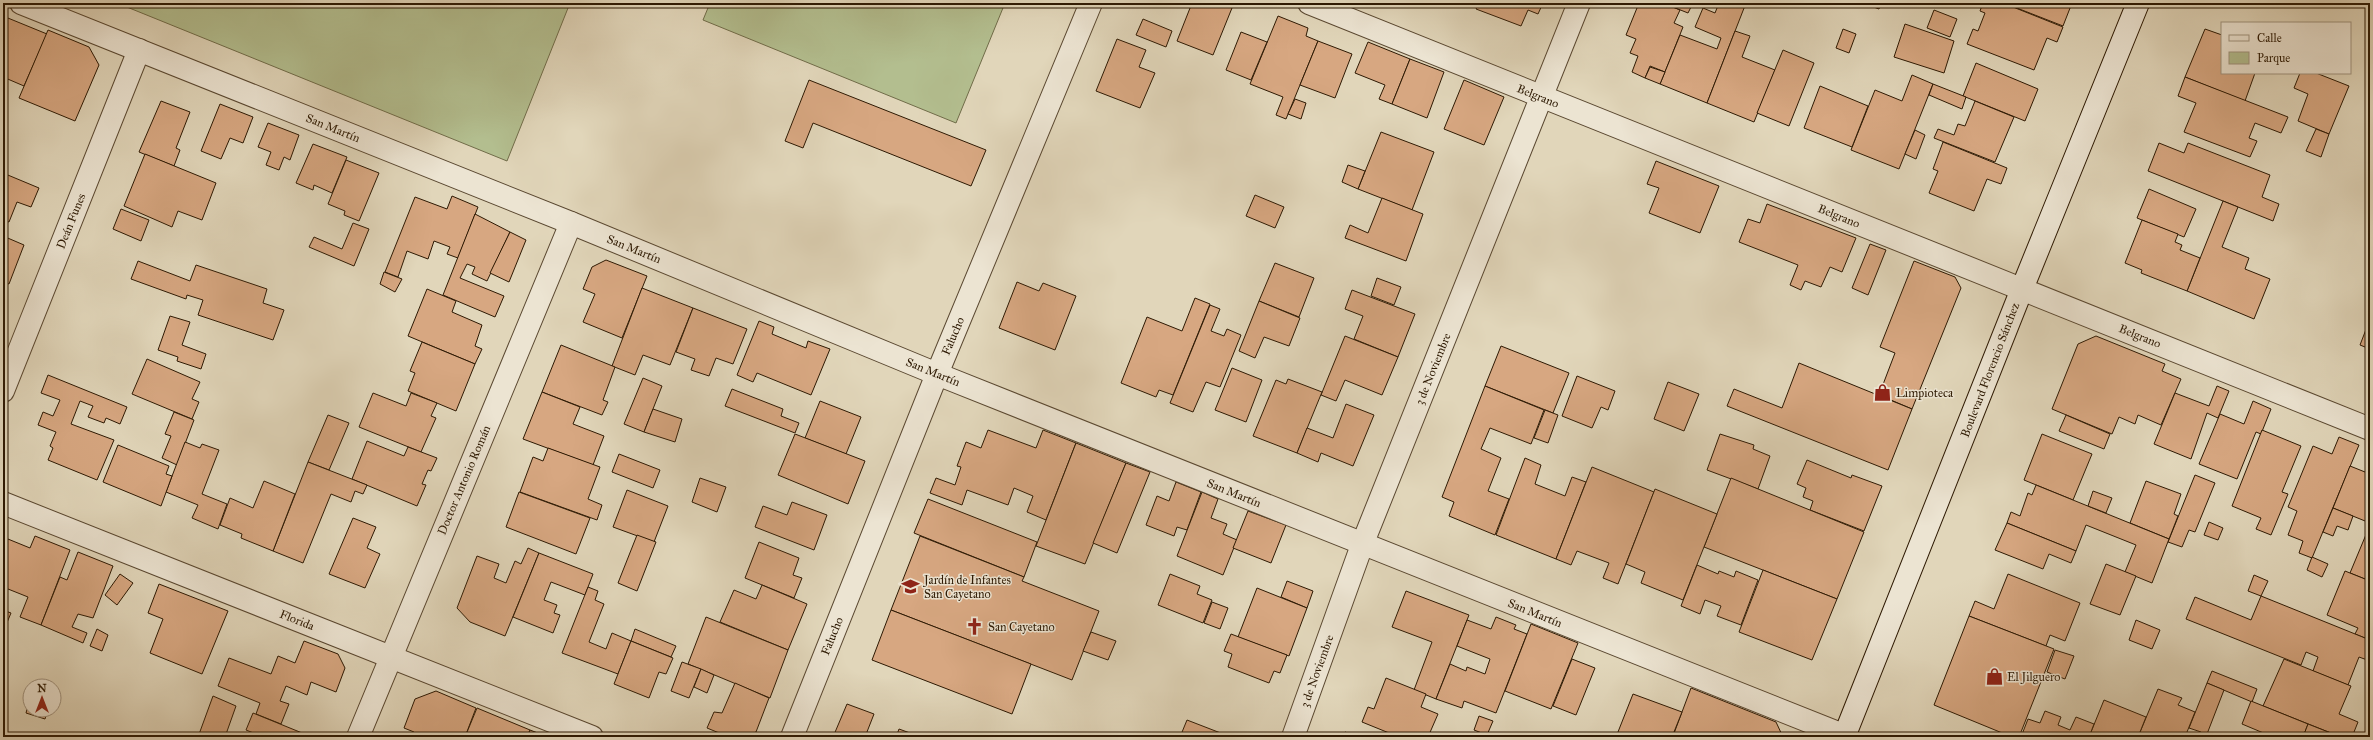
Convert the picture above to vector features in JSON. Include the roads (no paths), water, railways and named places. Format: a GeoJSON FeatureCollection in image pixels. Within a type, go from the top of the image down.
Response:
{"type":"FeatureCollection","features":[{"type":"Feature","properties":{"kind":"street","name":"San Martín"},"geometry":{"type":"LineString","coordinates":[[21,3],[571,223],[937,374],[1846,737]]}},
{"type":"Feature","properties":{"kind":"street","name":"Falucho"},"geometry":{"type":"LineString","coordinates":[[792,737],[937,374],[1091,3]]}},
{"type":"Feature","properties":{"kind":"street","name":"Belgrano"},"geometry":{"type":"LineString","coordinates":[[1309,3],[1542,98],[2370,429]]}},
{"type":"Feature","properties":{"kind":"street","name":"3 de Noviembre"},"geometry":{"type":"LineString","coordinates":[[1293,737],[1362,544],[1579,3]]}},
{"type":"Feature","properties":{"kind":"street","name":"Boulevard Florencio Sánchez"},"geometry":{"type":"LineString","coordinates":[[1846,737],[2022,289],[2138,3]]}},
{"type":"Feature","properties":{"kind":"street","name":"Deán Funes"},"geometry":{"type":"LineString","coordinates":[[3,391],[140,50]]}},
{"type":"Feature","properties":{"kind":"street","name":"Doctor Antonio Román"},"geometry":{"type":"LineString","coordinates":[[358,737],[571,223]]}},
{"type":"Feature","properties":{"kind":"street","name":"Florida"},"geometry":{"type":"LineString","coordinates":[[3,503],[592,737]]}},
{"type":"Feature","properties":{"kind":"place","name":"Limpioteca"},"geometry":{"type":"Point","coordinates":[1883,393]}},
{"type":"Feature","properties":{"kind":"place","name":"Jardín de Infantes San Cayetano"},"geometry":{"type":"Point","coordinates":[911,587]}},
{"type":"Feature","properties":{"kind":"place","name":"San Cayetano"},"geometry":{"type":"Point","coordinates":[975,627]}},
{"type":"Feature","properties":{"kind":"place","name":"El Jilguero"},"geometry":{"type":"Point","coordinates":[1994,677]}}]}
